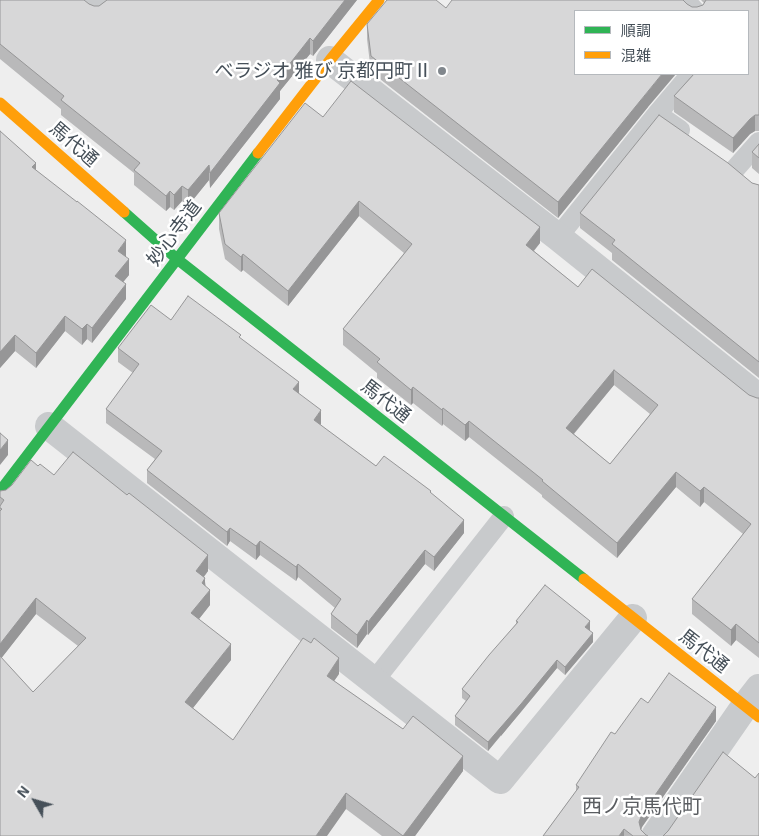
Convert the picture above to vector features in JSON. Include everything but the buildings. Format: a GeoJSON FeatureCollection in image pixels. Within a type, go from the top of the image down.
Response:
{"type":"FeatureCollection","features":[{"type":"Feature","properties":{"kind":"street","name":"妙心寺道"},"geometry":{"type":"LineString","coordinates":[[0,491],[177,258],[378,0]]}},
{"type":"Feature","properties":{"kind":"street"},"geometry":{"type":"LineString","coordinates":[[330,60],[558,237],[759,398]]}},
{"type":"Feature","properties":{"kind":"street","name":"馬代通"},"geometry":{"type":"LineString","coordinates":[[0,102],[177,258],[633,618],[754,704]]}},
{"type":"Feature","properties":{"kind":"street"},"geometry":{"type":"LineString","coordinates":[[49,426],[500,780],[633,618]]}},
{"type":"Feature","properties":{"kind":"street"},"geometry":{"type":"LineString","coordinates":[[655,836],[754,704]]}},
{"type":"Feature","properties":{"kind":"lane"},"geometry":{"type":"LineString","coordinates":[[84,0],[96,10],[105,0]]}},
{"type":"Feature","properties":{"kind":"lane"},"geometry":{"type":"LineString","coordinates":[[685,0],[694,10]]}},
{"type":"Feature","properties":{"kind":"lane"},"geometry":{"type":"LineString","coordinates":[[558,237],[657,114],[691,75]]}},
{"type":"Feature","properties":{"kind":"lane"},"geometry":{"type":"LineString","coordinates":[[657,114],[696,142]]}},
{"type":"Feature","properties":{"kind":"lane"},"geometry":{"type":"LineString","coordinates":[[733,169],[759,142]]}},
{"type":"Feature","properties":{"kind":"lane"},"geometry":{"type":"LineString","coordinates":[[374,681],[504,516]]}},
{"type":"Feature","properties":{"kind":"traffic: fast"},"geometry":{"type":"LineString","coordinates":[[0,491],[258,153]]}},
{"type":"Feature","properties":{"kind":"traffic: fast"},"geometry":{"type":"LineString","coordinates":[[124,212],[177,259],[584,579]]}},
{"type":"Feature","properties":{"kind":"traffic: slow"},"geometry":{"type":"LineString","coordinates":[[258,153],[379,0]]}},
{"type":"Feature","properties":{"kind":"traffic: slow"},"geometry":{"type":"LineString","coordinates":[[0,103],[124,212]]}},
{"type":"Feature","properties":{"kind":"traffic: slow"},"geometry":{"type":"LineString","coordinates":[[584,579],[759,717]]}},
{"type":"Feature","properties":{"kind":"place","name":"べラジオ 雅び 京都円町Ⅱ"},"geometry":{"type":"Point","coordinates":[442,71]}},
{"type":"Feature","properties":{"kind":"district","name":"西ノ京馬代町"},"geometry":{"type":"Point","coordinates":[642,806]}}]}
